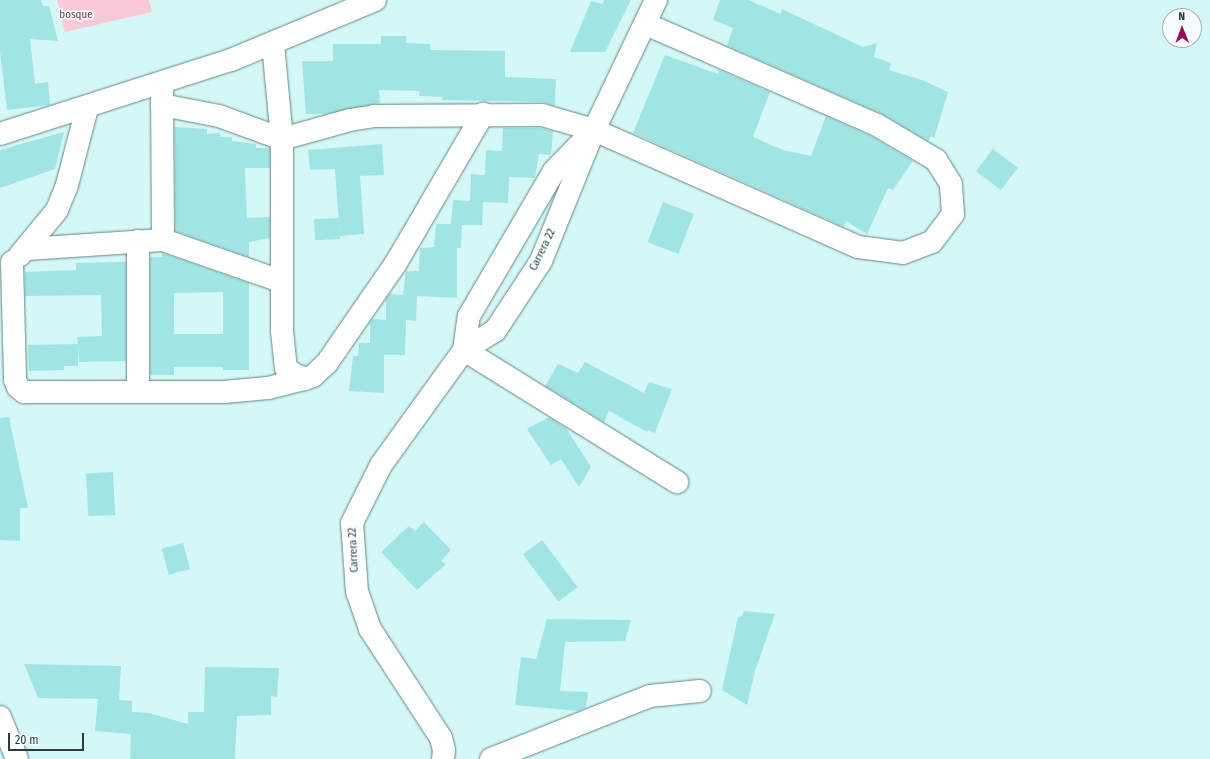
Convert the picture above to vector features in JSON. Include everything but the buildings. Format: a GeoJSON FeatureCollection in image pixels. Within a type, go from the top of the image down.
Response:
{"type":"FeatureCollection","features":[{"type":"Feature","properties":{"kind":"main road"},"geometry":{"type":"LineString","coordinates":[[0,134],[87,108],[162,94],[375,0]]}},
{"type":"Feature","properties":{"kind":"main road","name":"Carrera 22"},"geometry":{"type":"LineString","coordinates":[[443,759],[444,750],[441,738],[370,629],[357,592],[352,523],[381,465],[464,350],[494,331],[541,261],[594,130],[646,24],[656,0]]}},
{"type":"Feature","properties":{"kind":"main road"},"geometry":{"type":"LineString","coordinates":[[162,94],[282,139],[350,120],[374,116],[483,114],[542,116],[594,130],[858,248],[903,253],[932,242],[953,214],[951,184],[936,160],[877,125],[646,24]]}},
{"type":"Feature","properties":{"kind":"main road"},"geometry":{"type":"LineString","coordinates":[[273,44],[282,139],[280,281],[282,331],[286,368],[292,373],[305,379]]}},
{"type":"Feature","properties":{"kind":"main road"},"geometry":{"type":"LineString","coordinates":[[162,94],[162,240]]}},
{"type":"Feature","properties":{"kind":"main road"},"geometry":{"type":"LineString","coordinates":[[87,108],[66,184],[57,210],[13,259],[15,369],[18,387],[24,392],[35,394],[138,390],[246,391],[313,376],[326,363],[396,263],[483,114]]}},
{"type":"Feature","properties":{"kind":"main road","name":"Carrera 22"},"geometry":{"type":"LineString","coordinates":[[464,350],[469,316],[554,171],[594,130]]}},
{"type":"Feature","properties":{"kind":"main road"},"geometry":{"type":"LineString","coordinates":[[13,259],[138,241],[162,240],[280,281]]}},
{"type":"Feature","properties":{"kind":"main road"},"geometry":{"type":"LineString","coordinates":[[138,241],[138,390]]}},
{"type":"Feature","properties":{"kind":"main road"},"geometry":{"type":"LineString","coordinates":[[464,350],[677,482]]}},
{"type":"Feature","properties":{"kind":"main road"},"geometry":{"type":"LineString","coordinates":[[491,759],[650,696],[700,692]]}},
{"type":"Feature","properties":{"kind":"main road"},"geometry":{"type":"LineString","coordinates":[[0,718],[17,759]]}},
{"type":"Feature","properties":{"kind":"green space","name":"bosque"},"geometry":{"type":"Polygon","coordinates":[[[57,0],[149,0],[152,12],[65,32],[57,0]]]}}]}
